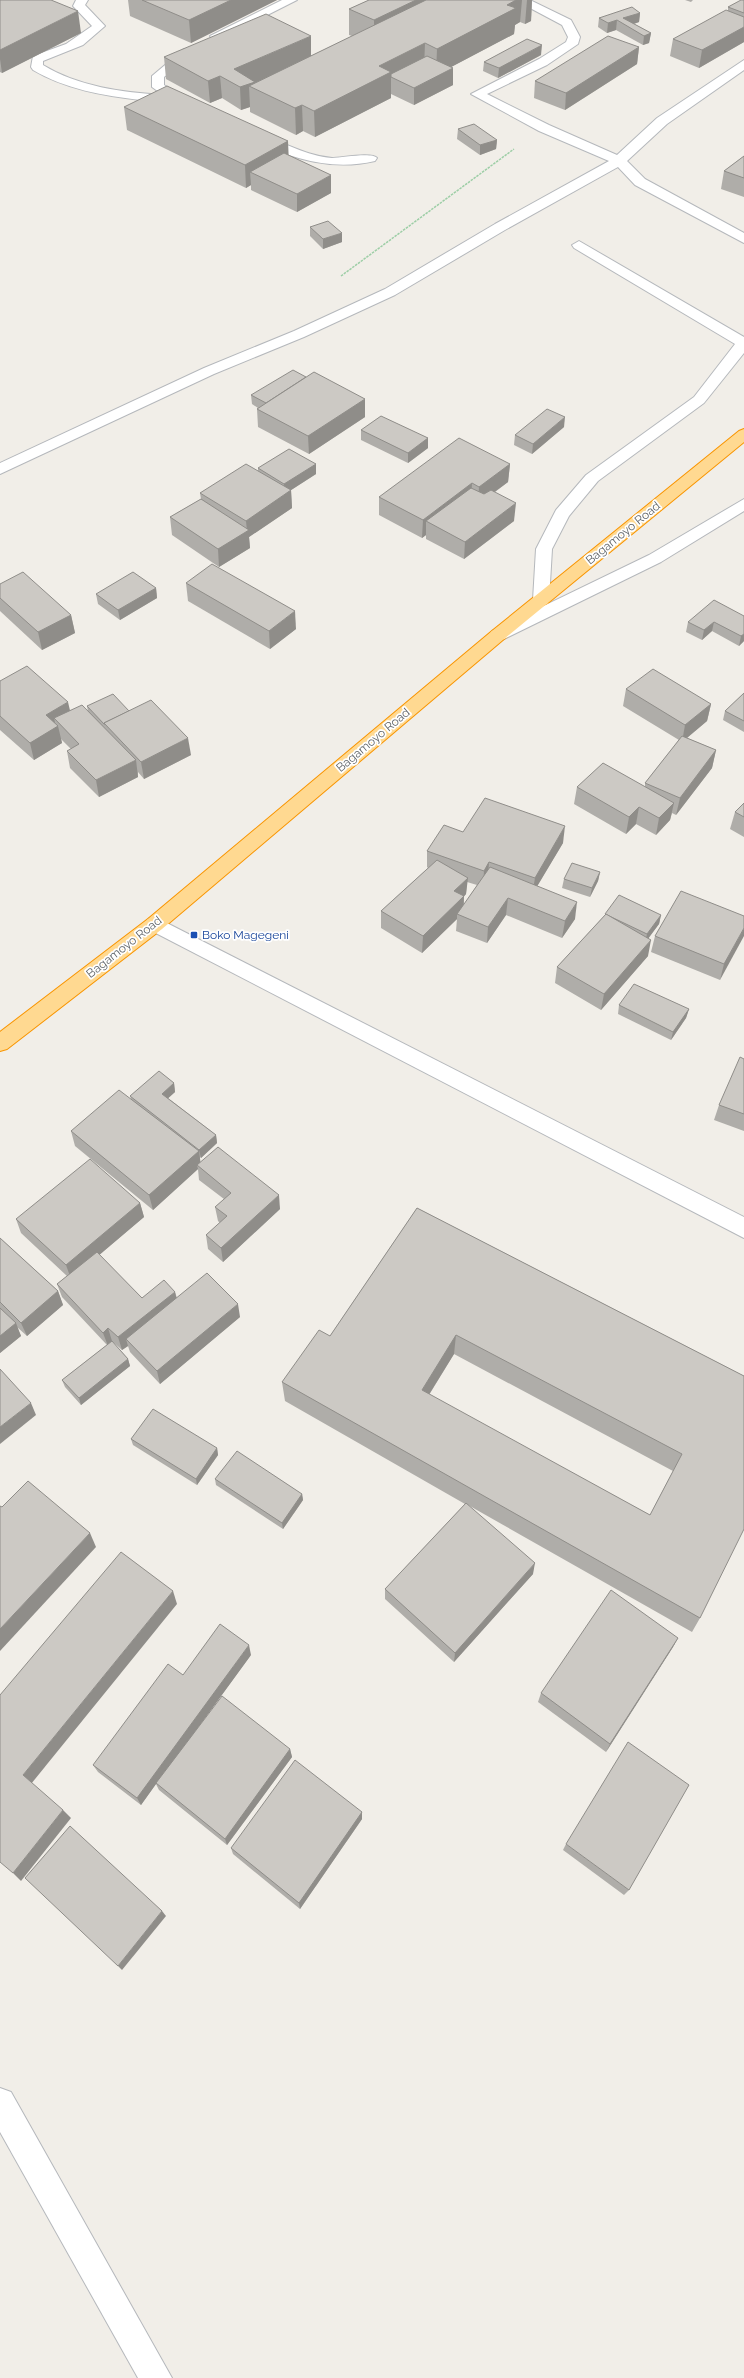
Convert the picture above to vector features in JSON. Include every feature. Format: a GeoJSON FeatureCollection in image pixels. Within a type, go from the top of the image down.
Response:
{"type":"FeatureCollection","features":[{"type":"Feature","properties":{"kind":"highway","name":"Bagamoyo Road"},"geometry":{"type":"LineString","coordinates":[[0,1043],[155,924],[498,635],[744,434]]}},
{"type":"Feature","properties":{"kind":"street"},"geometry":{"type":"LineString","coordinates":[[82,0],[80,6],[99,26],[92,33],[54,54],[37,59],[38,67],[47,74],[110,92],[132,96],[177,100]]}},
{"type":"Feature","properties":{"kind":"street"},"geometry":{"type":"LineString","coordinates":[[196,107],[177,100],[158,87],[158,76],[173,62],[204,42],[291,0]]}},
{"type":"Feature","properties":{"kind":"street"},"geometry":{"type":"LineString","coordinates":[[521,0],[567,23],[574,37],[572,44],[544,62],[477,94],[544,128],[619,161],[640,182],[744,239]]}},
{"type":"Feature","properties":{"kind":"street"},"geometry":{"type":"LineString","coordinates":[[0,469],[210,371],[299,334],[390,292],[500,227],[619,161],[662,121],[744,64]]}},
{"type":"Feature","properties":{"kind":"street"},"geometry":{"type":"LineString","coordinates":[[247,134],[306,159],[351,163],[370,158]]}},
{"type":"Feature","properties":{"kind":"street"},"geometry":{"type":"LineString","coordinates":[[541,600],[544,549],[567,508],[592,478],[699,400],[744,343],[579,245]]}},
{"type":"Feature","properties":{"kind":"street"},"geometry":{"type":"LineString","coordinates":[[498,635],[613,580],[723,519],[744,504]]}},
{"type":"Feature","properties":{"kind":"street"},"geometry":{"type":"LineString","coordinates":[[155,924],[744,1228]]}},
{"type":"Feature","properties":{"kind":"street"},"geometry":{"type":"LineString","coordinates":[[0,2103],[156,2378]]}},
{"type":"Feature","properties":{"kind":"path"},"geometry":{"type":"LineString","coordinates":[[340,277],[363,258],[544,128]]}},
{"type":"Feature","properties":{"kind":"building"},"geometry":{"type":"Polygon","coordinates":[[[0,0],[51,0],[78,11],[0,50],[0,0]]]}},
{"type":"Feature","properties":{"kind":"building"},"geometry":{"type":"Polygon","coordinates":[[[142,0],[231,0],[189,20],[142,0]]]}},
{"type":"Feature","properties":{"kind":"building"},"geometry":{"type":"Polygon","coordinates":[[[369,0],[416,0],[374,20],[349,9],[369,0]]]}},
{"type":"Feature","properties":{"kind":"building"},"geometry":{"type":"Polygon","coordinates":[[[426,0],[516,0],[507,5],[516,8],[437,49],[425,43],[379,66],[391,72],[314,111],[302,105],[295,108],[249,86],[426,0]]]}},
{"type":"Feature","properties":{"kind":"building"},"geometry":{"type":"Polygon","coordinates":[[[741,0],[744,0],[744,13],[728,7],[741,0]]]}},
{"type":"Feature","properties":{"kind":"building"},"geometry":{"type":"Polygon","coordinates":[[[632,7],[640,13],[623,18],[651,33],[644,36],[617,20],[608,23],[599,18],[632,7]]]}},
{"type":"Feature","properties":{"kind":"building"},"geometry":{"type":"Polygon","coordinates":[[[726,10],[744,17],[744,27],[702,50],[673,39],[726,10]]]}},
{"type":"Feature","properties":{"kind":"building"},"geometry":{"type":"Polygon","coordinates":[[[266,14],[311,36],[234,69],[255,82],[240,87],[220,76],[208,81],[164,57],[266,14]]]}},
{"type":"Feature","properties":{"kind":"building"},"geometry":{"type":"Polygon","coordinates":[[[608,36],[639,47],[566,93],[535,81],[608,36]]]}},
{"type":"Feature","properties":{"kind":"building"},"geometry":{"type":"Polygon","coordinates":[[[527,39],[542,45],[499,68],[484,62],[527,39]]]}},
{"type":"Feature","properties":{"kind":"building"},"geometry":{"type":"Polygon","coordinates":[[[427,56],[453,68],[414,88],[391,77],[391,74],[427,56]]]}},
{"type":"Feature","properties":{"kind":"building"},"geometry":{"type":"Polygon","coordinates":[[[167,86],[288,141],[245,165],[124,107],[167,86]]]}},
{"type":"Feature","properties":{"kind":"building"},"geometry":{"type":"Polygon","coordinates":[[[474,124],[497,140],[480,145],[458,129],[474,124]]]}},
{"type":"Feature","properties":{"kind":"building"},"geometry":{"type":"Polygon","coordinates":[[[284,153],[331,175],[297,194],[250,172],[284,153]]]}},
{"type":"Feature","properties":{"kind":"building"},"geometry":{"type":"Polygon","coordinates":[[[744,156],[744,178],[724,171],[744,156]]]}},
{"type":"Feature","properties":{"kind":"building"},"geometry":{"type":"Polygon","coordinates":[[[328,221],[342,233],[323,239],[310,227],[328,221]]]}},
{"type":"Feature","properties":{"kind":"building"},"geometry":{"type":"Polygon","coordinates":[[[293,370],[306,377],[266,403],[251,395],[293,370]]]}},
{"type":"Feature","properties":{"kind":"building"},"geometry":{"type":"Polygon","coordinates":[[[314,372],[365,399],[308,436],[257,409],[314,372]]]}},
{"type":"Feature","properties":{"kind":"building"},"geometry":{"type":"Polygon","coordinates":[[[547,409],[565,417],[533,444],[515,435],[547,409]]]}},
{"type":"Feature","properties":{"kind":"building"},"geometry":{"type":"Polygon","coordinates":[[[381,416],[428,438],[408,453],[361,430],[381,416]]]}},
{"type":"Feature","properties":{"kind":"building"},"geometry":{"type":"Polygon","coordinates":[[[459,438],[510,464],[479,487],[472,483],[423,520],[379,497],[459,438]]]}},
{"type":"Feature","properties":{"kind":"building"},"geometry":{"type":"Polygon","coordinates":[[[289,449],[316,464],[284,484],[258,468],[289,449]]]}},
{"type":"Feature","properties":{"kind":"building"},"geometry":{"type":"Polygon","coordinates":[[[246,464],[291,490],[246,521],[200,493],[246,464]]]}},
{"type":"Feature","properties":{"kind":"building"},"geometry":{"type":"Polygon","coordinates":[[[471,488],[484,494],[491,490],[516,503],[465,542],[426,521],[471,488]]]}},
{"type":"Feature","properties":{"kind":"building"},"geometry":{"type":"Polygon","coordinates":[[[201,499],[249,530],[218,549],[170,517],[201,499]]]}},
{"type":"Feature","properties":{"kind":"building"},"geometry":{"type":"Polygon","coordinates":[[[212,564],[295,611],[269,631],[186,583],[212,564]]]}},
{"type":"Feature","properties":{"kind":"building"},"geometry":{"type":"Polygon","coordinates":[[[23,572],[71,615],[38,632],[0,598],[0,584],[23,572]]]}},
{"type":"Feature","properties":{"kind":"building"},"geometry":{"type":"Polygon","coordinates":[[[133,572],[156,588],[118,610],[96,594],[133,572]]]}},
{"type":"Feature","properties":{"kind":"building"},"geometry":{"type":"Polygon","coordinates":[[[714,600],[744,616],[744,634],[741,636],[714,622],[704,630],[688,622],[714,600]]]}},
{"type":"Feature","properties":{"kind":"building"},"geometry":{"type":"Polygon","coordinates":[[[27,666],[68,702],[46,715],[58,726],[30,743],[0,716],[0,681],[27,666]]]}},
{"type":"Feature","properties":{"kind":"building"},"geometry":{"type":"Polygon","coordinates":[[[653,669],[711,704],[685,725],[626,689],[653,669]]]}},
{"type":"Feature","properties":{"kind":"building"},"geometry":{"type":"Polygon","coordinates":[[[744,693],[744,721],[725,711],[744,693]]]}},
{"type":"Feature","properties":{"kind":"building"},"geometry":{"type":"Polygon","coordinates":[[[113,694],[129,711],[104,724],[87,706],[113,694]]]}},
{"type":"Feature","properties":{"kind":"building"},"geometry":{"type":"Polygon","coordinates":[[[151,700],[188,738],[141,762],[104,723],[151,700]]]}},
{"type":"Feature","properties":{"kind":"building"},"geometry":{"type":"Polygon","coordinates":[[[82,705],[136,760],[96,780],[67,751],[79,744],[54,718],[82,705]]]}},
{"type":"Feature","properties":{"kind":"building"},"geometry":{"type":"Polygon","coordinates":[[[682,736],[716,750],[680,798],[645,783],[682,736]]]}},
{"type":"Feature","properties":{"kind":"building"},"geometry":{"type":"Polygon","coordinates":[[[603,763],[674,803],[659,818],[639,807],[629,817],[577,787],[603,763]]]}},
{"type":"Feature","properties":{"kind":"building"},"geometry":{"type":"Polygon","coordinates":[[[485,798],[565,826],[535,878],[489,862],[484,871],[427,851],[444,825],[463,832],[485,798]]]}},
{"type":"Feature","properties":{"kind":"building"},"geometry":{"type":"Polygon","coordinates":[[[744,803],[744,817],[735,812],[744,803]]]}},
{"type":"Feature","properties":{"kind":"building"},"geometry":{"type":"Polygon","coordinates":[[[437,860],[468,878],[454,891],[464,896],[423,936],[381,911],[437,860]]]}},
{"type":"Feature","properties":{"kind":"building"},"geometry":{"type":"Polygon","coordinates":[[[572,863],[600,872],[592,888],[564,879],[572,863]]]}},
{"type":"Feature","properties":{"kind":"building"},"geometry":{"type":"Polygon","coordinates":[[[490,867],[577,902],[565,921],[508,898],[488,927],[457,914],[490,867]]]}},
{"type":"Feature","properties":{"kind":"building"},"geometry":{"type":"Polygon","coordinates":[[[681,891],[744,916],[744,928],[724,964],[655,936],[681,891]]]}},
{"type":"Feature","properties":{"kind":"building"},"geometry":{"type":"Polygon","coordinates":[[[619,895],[661,915],[647,934],[605,914],[619,895]]]}},
{"type":"Feature","properties":{"kind":"building"},"geometry":{"type":"Polygon","coordinates":[[[606,914],[651,940],[604,994],[557,967],[606,914]]]}},
{"type":"Feature","properties":{"kind":"building"},"geometry":{"type":"Polygon","coordinates":[[[634,984],[689,1009],[673,1032],[619,1005],[634,984]]]}},
{"type":"Feature","properties":{"kind":"building"},"geometry":{"type":"Polygon","coordinates":[[[740,1057],[744,1059],[744,1114],[719,1105],[740,1057]]]}},
{"type":"Feature","properties":{"kind":"building"},"geometry":{"type":"Polygon","coordinates":[[[159,1071],[174,1083],[162,1094],[216,1135],[199,1150],[130,1096],[159,1071]]]}},
{"type":"Feature","properties":{"kind":"building"},"geometry":{"type":"Polygon","coordinates":[[[119,1090],[199,1151],[149,1195],[71,1131],[119,1090]]]}},
{"type":"Feature","properties":{"kind":"building"},"geometry":{"type":"Polygon","coordinates":[[[218,1147],[279,1195],[221,1248],[206,1235],[227,1216],[215,1207],[231,1193],[197,1165],[218,1147]]]}},
{"type":"Feature","properties":{"kind":"building"},"geometry":{"type":"Polygon","coordinates":[[[90,1159],[140,1203],[66,1265],[16,1219],[90,1159]]]}},
{"type":"Feature","properties":{"kind":"building"},"geometry":{"type":"Polygon","coordinates":[[[417,1208],[744,1376],[744,1529],[700,1618],[282,1382],[319,1330],[330,1336],[417,1208]],[[456,1335],[422,1390],[650,1515],[682,1454],[456,1335]]]}},
{"type":"Feature","properties":{"kind":"building"},"geometry":{"type":"Polygon","coordinates":[[[0,1238],[58,1291],[21,1323],[0,1302],[0,1238]]]}},
{"type":"Feature","properties":{"kind":"building"},"geometry":{"type":"Polygon","coordinates":[[[97,1252],[142,1298],[164,1280],[175,1292],[118,1337],[108,1328],[103,1333],[57,1284],[97,1252]]]}},
{"type":"Feature","properties":{"kind":"building"},"geometry":{"type":"Polygon","coordinates":[[[207,1273],[238,1304],[157,1371],[126,1339],[207,1273]]]}},
{"type":"Feature","properties":{"kind":"building"},"geometry":{"type":"Polygon","coordinates":[[[0,1308],[16,1323],[0,1336],[0,1308]]]}},
{"type":"Feature","properties":{"kind":"building"},"geometry":{"type":"Polygon","coordinates":[[[112,1341],[128,1359],[79,1398],[62,1380],[112,1341]]]}},
{"type":"Feature","properties":{"kind":"building"},"geometry":{"type":"Polygon","coordinates":[[[0,1369],[31,1403],[0,1427],[0,1369]]]}},
{"type":"Feature","properties":{"kind":"building"},"geometry":{"type":"Polygon","coordinates":[[[153,1409],[217,1448],[196,1479],[131,1439],[153,1409]]]}},
{"type":"Feature","properties":{"kind":"building"},"geometry":{"type":"Polygon","coordinates":[[[237,1451],[302,1494],[282,1523],[215,1479],[237,1451]]]}},
{"type":"Feature","properties":{"kind":"building"},"geometry":{"type":"Polygon","coordinates":[[[28,1481],[90,1533],[0,1629],[0,1506],[2,1507],[28,1481]]]}},
{"type":"Feature","properties":{"kind":"building"},"geometry":{"type":"Polygon","coordinates":[[[466,1503],[535,1563],[455,1653],[385,1589],[466,1503]]]}},
{"type":"Feature","properties":{"kind":"building"},"geometry":{"type":"Polygon","coordinates":[[[121,1552],[173,1591],[23,1775],[63,1810],[13,1873],[0,1862],[0,1695],[121,1552]]]}},
{"type":"Feature","properties":{"kind":"building"},"geometry":{"type":"Polygon","coordinates":[[[611,1590],[678,1638],[610,1744],[541,1693],[611,1590]]]}},
{"type":"Feature","properties":{"kind":"building"},"geometry":{"type":"Polygon","coordinates":[[[220,1624],[249,1645],[137,1798],[93,1765],[168,1664],[183,1675],[220,1624]]]}},
{"type":"Feature","properties":{"kind":"building"},"geometry":{"type":"Polygon","coordinates":[[[222,1696],[290,1749],[225,1839],[156,1783],[222,1696]]]}},
{"type":"Feature","properties":{"kind":"building"},"geometry":{"type":"Polygon","coordinates":[[[628,1742],[689,1785],[629,1890],[566,1844],[628,1742]]]}},
{"type":"Feature","properties":{"kind":"building"},"geometry":{"type":"Polygon","coordinates":[[[295,1760],[362,1812],[299,1903],[231,1848],[295,1760]]]}},
{"type":"Feature","properties":{"kind":"building"},"geometry":{"type":"Polygon","coordinates":[[[70,1826],[162,1911],[118,1966],[25,1878],[70,1826]]]}},
{"type":"Feature","properties":{"kind":"place","name":"Boko Magegeni"},"geometry":{"type":"Point","coordinates":[194,935]}}]}
